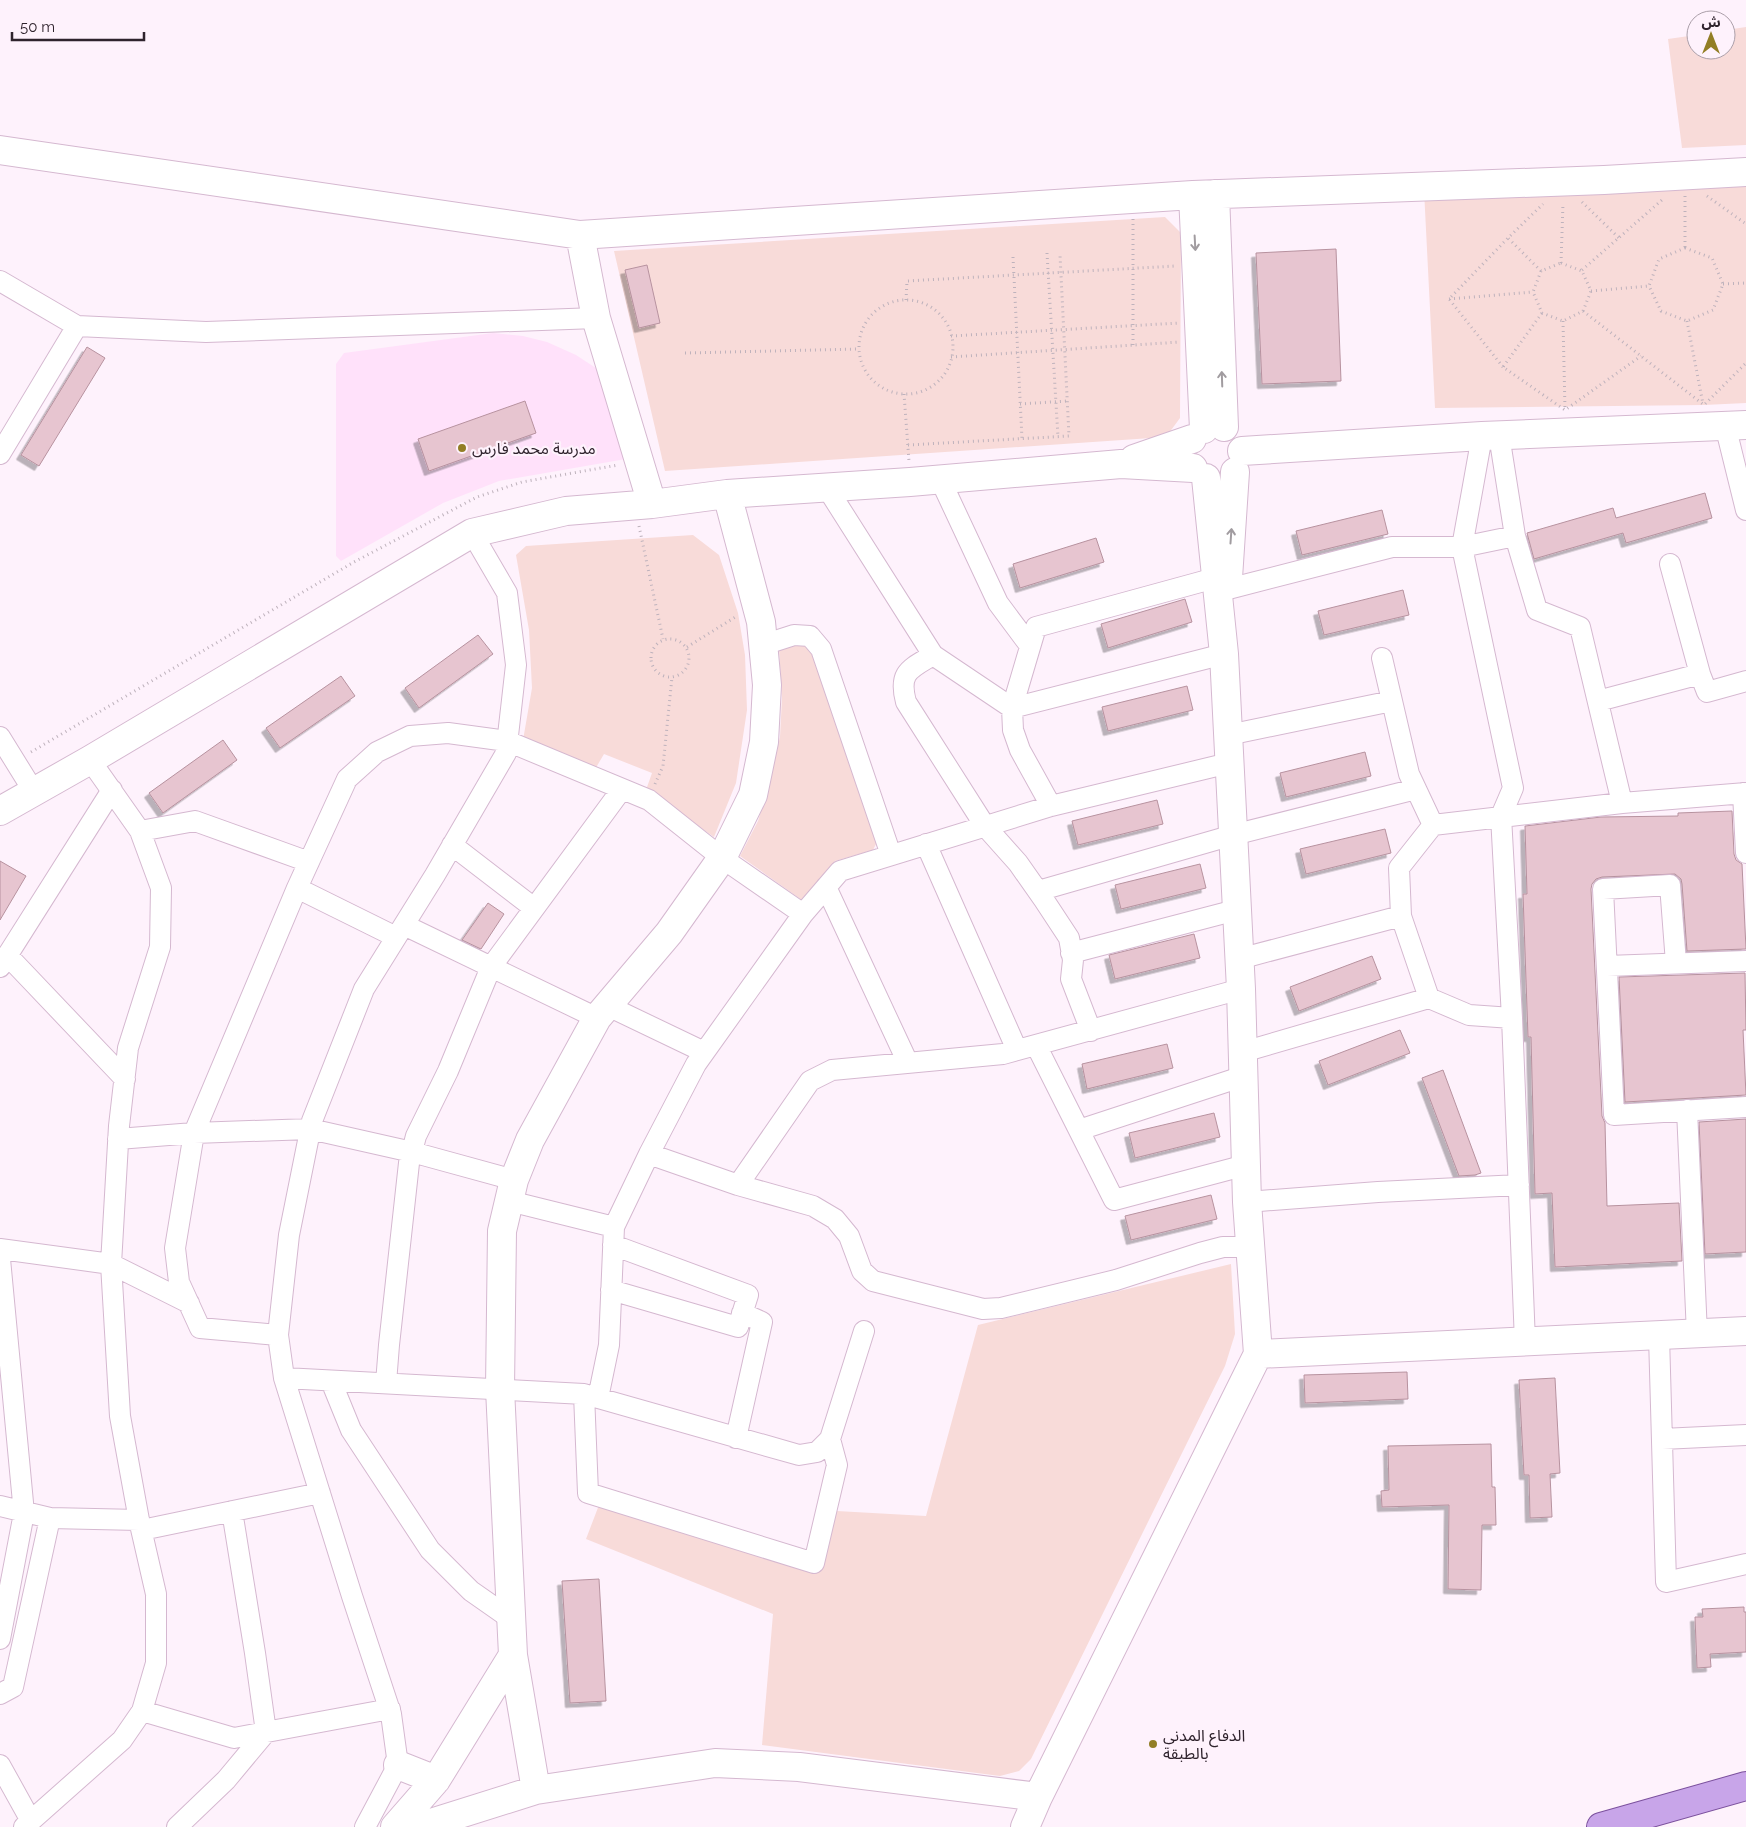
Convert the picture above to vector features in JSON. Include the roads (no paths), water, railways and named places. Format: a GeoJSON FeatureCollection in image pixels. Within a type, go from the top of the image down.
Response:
{"type":"FeatureCollection","features":[{"type":"Feature","properties":{"kind":"main road"},"geometry":{"type":"LineString","coordinates":[[0,150],[580,235],[1204,194],[1604,180],[1746,172]]}},
{"type":"Feature","properties":{"kind":"main road"},"geometry":{"type":"LineString","coordinates":[[1204,194],[1200,332],[1207,432]]}},
{"type":"Feature","properties":{"kind":"main road"},"geometry":{"type":"LineString","coordinates":[[1025,1827],[1038,1797],[1258,1354],[1247,1202],[1241,989],[1221,584],[1199,473],[1189,454],[1207,432],[1204,194]]}},
{"type":"Feature","properties":{"kind":"main road"},"geometry":{"type":"LineString","coordinates":[[580,235],[596,318],[639,461],[643,505]]}},
{"type":"Feature","properties":{"kind":"main road"},"geometry":{"type":"LineString","coordinates":[[0,812],[472,533],[566,511],[643,505],[728,494],[910,482],[1121,464],[1199,473],[1222,480],[1239,462],[1491,436],[1565,421],[1721,420]]}},
{"type":"Feature","properties":{"kind":"main road"},"geometry":{"type":"LineString","coordinates":[[1121,464],[1207,432],[1232,432],[1238,438],[1239,462],[1221,584]]}},
{"type":"Feature","properties":{"kind":"main road"},"geometry":{"type":"LineString","coordinates":[[536,1790],[513,1655],[500,1389],[502,1231],[511,1191],[530,1140],[602,1012],[669,933],[722,858],[753,795],[764,742],[767,685],[760,622],[728,494]]}},
{"type":"Feature","properties":{"kind":"main road"},"geometry":{"type":"LineString","coordinates":[[1258,1354],[1746,1331]]}},
{"type":"Feature","properties":{"kind":"main road"},"geometry":{"type":"LineString","coordinates":[[395,1827],[436,1780],[513,1655]]}},
{"type":"Feature","properties":{"kind":"main road"},"geometry":{"type":"LineString","coordinates":[[418,1827],[536,1790],[715,1763],[799,1767],[1038,1797]]}},
{"type":"Feature","properties":{"kind":"main road"},"geometry":{"type":"LineString","coordinates":[[398,1765],[436,1780]]}},
{"type":"Feature","properties":{"kind":"main road"},"geometry":{"type":"LineString","coordinates":[[1600,1827],[1746,1786]]}},
{"type":"Feature","properties":{"kind":"main road"},"geometry":{"type":"LineString","coordinates":[[1019,1827],[1038,1797]]}},
{"type":"Feature","properties":{"kind":"street"},"geometry":{"type":"LineString","coordinates":[[0,281],[77,326],[206,332],[596,318]]}},
{"type":"Feature","properties":{"kind":"street"},"geometry":{"type":"LineString","coordinates":[[0,454],[77,326]]}},
{"type":"Feature","properties":{"kind":"street"},"geometry":{"type":"LineString","coordinates":[[1721,420],[1746,510]]}},
{"type":"Feature","properties":{"kind":"street"},"geometry":{"type":"LineString","coordinates":[[1491,436],[1536,610],[1580,627],[1622,803]]}},
{"type":"Feature","properties":{"kind":"street"},"geometry":{"type":"LineString","coordinates":[[1491,436],[1462,546],[1513,788],[1501,816],[1512,1018],[1525,1342]]}},
{"type":"Feature","properties":{"kind":"street"},"geometry":{"type":"LineString","coordinates":[[940,479],[998,603],[1030,646]]}},
{"type":"Feature","properties":{"kind":"street"},"geometry":{"type":"LineString","coordinates":[[827,488],[933,655],[1012,708],[1224,654]]}},
{"type":"Feature","properties":{"kind":"street"},"geometry":{"type":"LineString","coordinates":[[365,1827],[398,1765],[390,1709],[284,1378],[278,1335],[289,1236],[312,1121],[364,989],[506,752],[516,664],[507,593],[472,533]]}},
{"type":"Feature","properties":{"kind":"street"},"geometry":{"type":"LineString","coordinates":[[1051,806],[1020,750],[1013,730],[1012,708],[1036,628],[1392,546],[1462,546],[1516,536]]}},
{"type":"Feature","properties":{"kind":"street"},"geometry":{"type":"LineString","coordinates":[[1670,564],[1700,674],[1707,692],[1746,681]]}},
{"type":"Feature","properties":{"kind":"street"},"geometry":{"type":"LineString","coordinates":[[763,644],[794,635],[810,636],[821,649],[891,855]]}},
{"type":"Feature","properties":{"kind":"street"},"geometry":{"type":"LineString","coordinates":[[933,655],[906,671],[903,680],[906,702],[985,826],[1018,864],[1069,938],[1072,953],[1072,979],[1091,1031]]}},
{"type":"Feature","properties":{"kind":"street"},"geometry":{"type":"LineString","coordinates":[[1382,658],[1409,774],[1433,825]]}},
{"type":"Feature","properties":{"kind":"street"},"geometry":{"type":"LineString","coordinates":[[1598,701],[1700,674]]}},
{"type":"Feature","properties":{"kind":"street"},"geometry":{"type":"LineString","coordinates":[[1228,735],[1392,701]]}},
{"type":"Feature","properties":{"kind":"street"},"geometry":{"type":"LineString","coordinates":[[278,1335],[200,1328],[178,1282],[175,1248],[194,1133],[297,888],[347,779],[377,752],[410,736],[448,733],[508,741],[649,800],[722,858],[803,914]]}},
{"type":"Feature","properties":{"kind":"street"},"geometry":{"type":"LineString","coordinates":[[0,737],[34,792]]}},
{"type":"Feature","properties":{"kind":"street"},"geometry":{"type":"LineString","coordinates":[[0,1765],[27,1824],[122,1740],[142,1711],[156,1663],[156,1594],[120,1416],[112,1264],[118,1139],[128,1048],[160,947],[161,888],[140,831],[90,760]]}},
{"type":"Feature","properties":{"kind":"street"},"geometry":{"type":"LineString","coordinates":[[830,1438],[837,1465],[814,1563],[588,1493],[591,1396],[609,1345],[614,1236],[649,1154],[696,1064],[803,914],[840,870],[1051,806],[1229,763]]}},
{"type":"Feature","properties":{"kind":"street"},"geometry":{"type":"LineString","coordinates":[[386,1383],[409,1163],[416,1136],[448,1071],[491,967],[622,789]]}},
{"type":"Feature","properties":{"kind":"street"},"geometry":{"type":"LineString","coordinates":[[1038,891],[1232,835],[1416,789]]}},
{"type":"Feature","properties":{"kind":"street"},"geometry":{"type":"LineString","coordinates":[[112,790],[4,961],[125,1080]]}},
{"type":"Feature","properties":{"kind":"street"},"geometry":{"type":"LineString","coordinates":[[1429,998],[1401,916],[1398,868],[1433,825],[1622,803],[1744,793],[1746,853]]}},
{"type":"Feature","properties":{"kind":"street"},"geometry":{"type":"LineString","coordinates":[[140,831],[195,821],[309,862]]}},
{"type":"Feature","properties":{"kind":"street"},"geometry":{"type":"LineString","coordinates":[[926,844],[1017,1050]]}},
{"type":"Feature","properties":{"kind":"street"},"geometry":{"type":"LineString","coordinates":[[452,845],[534,908]]}},
{"type":"Feature","properties":{"kind":"street"},"geometry":{"type":"LineString","coordinates":[[1676,963],[1670,885],[1603,889],[1614,1115],[1746,1107]]}},
{"type":"Feature","properties":{"kind":"street"},"geometry":{"type":"LineString","coordinates":[[826,887],[908,1063]]}},
{"type":"Feature","properties":{"kind":"street"},"geometry":{"type":"LineString","coordinates":[[297,888],[704,1052]]}},
{"type":"Feature","properties":{"kind":"street"},"geometry":{"type":"LineString","coordinates":[[1072,953],[1236,910]]}},
{"type":"Feature","properties":{"kind":"street"},"geometry":{"type":"LineString","coordinates":[[1239,959],[1401,916]]}},
{"type":"Feature","properties":{"kind":"street"},"geometry":{"type":"LineString","coordinates":[[1607,966],[1746,961]]}},
{"type":"Feature","properties":{"kind":"street"},"geometry":{"type":"LineString","coordinates":[[738,1185],[810,1081],[832,1070],[1004,1054],[1241,989]]}},
{"type":"Feature","properties":{"kind":"street"},"geometry":{"type":"LineString","coordinates":[[1079,1130],[1244,1064],[1429,998],[1469,1015],[1512,1018]]}},
{"type":"Feature","properties":{"kind":"street"},"geometry":{"type":"LineString","coordinates":[[1036,1045],[1114,1200],[1246,1165]]}},
{"type":"Feature","properties":{"kind":"street"},"geometry":{"type":"LineString","coordinates":[[1688,1110],[1697,1334]]}},
{"type":"Feature","properties":{"kind":"street"},"geometry":{"type":"LineString","coordinates":[[118,1139],[194,1133],[310,1129],[412,1152],[511,1191],[748,1295],[738,1327],[612,1290]]}},
{"type":"Feature","properties":{"kind":"street"},"geometry":{"type":"LineString","coordinates":[[649,1154],[738,1185],[813,1206],[835,1219],[849,1236],[862,1271],[873,1281],[983,1309],[1001,1308],[1116,1280],[1200,1252],[1223,1247],[1250,1247]]}},
{"type":"Feature","properties":{"kind":"street"},"geometry":{"type":"LineString","coordinates":[[1247,1202],[1378,1192],[1519,1185]]}},
{"type":"Feature","properties":{"kind":"street"},"geometry":{"type":"LineString","coordinates":[[0,1249],[112,1264],[189,1303]]}},
{"type":"Feature","properties":{"kind":"street"},"geometry":{"type":"LineString","coordinates":[[0,1259],[24,1513],[0,1639]]}},
{"type":"Feature","properties":{"kind":"street"},"geometry":{"type":"LineString","coordinates":[[736,1438],[762,1322],[742,1313]]}},
{"type":"Feature","properties":{"kind":"street"},"geometry":{"type":"LineString","coordinates":[[284,1378],[500,1389],[591,1396],[799,1455],[817,1452],[830,1438],[864,1330]]}},
{"type":"Feature","properties":{"kind":"street"},"geometry":{"type":"LineString","coordinates":[[1659,1336],[1666,1582],[1746,1564]]}},
{"type":"Feature","properties":{"kind":"street"},"geometry":{"type":"LineString","coordinates":[[331,1380],[351,1430],[430,1550],[471,1591],[511,1619]]}},
{"type":"Feature","properties":{"kind":"street"},"geometry":{"type":"LineString","coordinates":[[1662,1439],[1746,1435]]}},
{"type":"Feature","properties":{"kind":"street"},"geometry":{"type":"LineString","coordinates":[[0,1506],[50,1518],[141,1525],[232,1512],[320,1493]]}},
{"type":"Feature","properties":{"kind":"street"},"geometry":{"type":"LineString","coordinates":[[177,1827],[226,1780],[266,1732],[232,1512]]}},
{"type":"Feature","properties":{"kind":"street"},"geometry":{"type":"LineString","coordinates":[[0,1694],[13,1688],[50,1518]]}},
{"type":"Feature","properties":{"kind":"street"},"geometry":{"type":"LineString","coordinates":[[142,1711],[234,1738],[390,1709]]}},
{"type":"Feature","properties":{"kind":"place","name":"مدرسة محمد فارس"},"geometry":{"type":"Point","coordinates":[462,448]}},
{"type":"Feature","properties":{"kind":"place","name":"الدفاع المدني بالطبقة"},"geometry":{"type":"Point","coordinates":[1153,1744]}}]}
